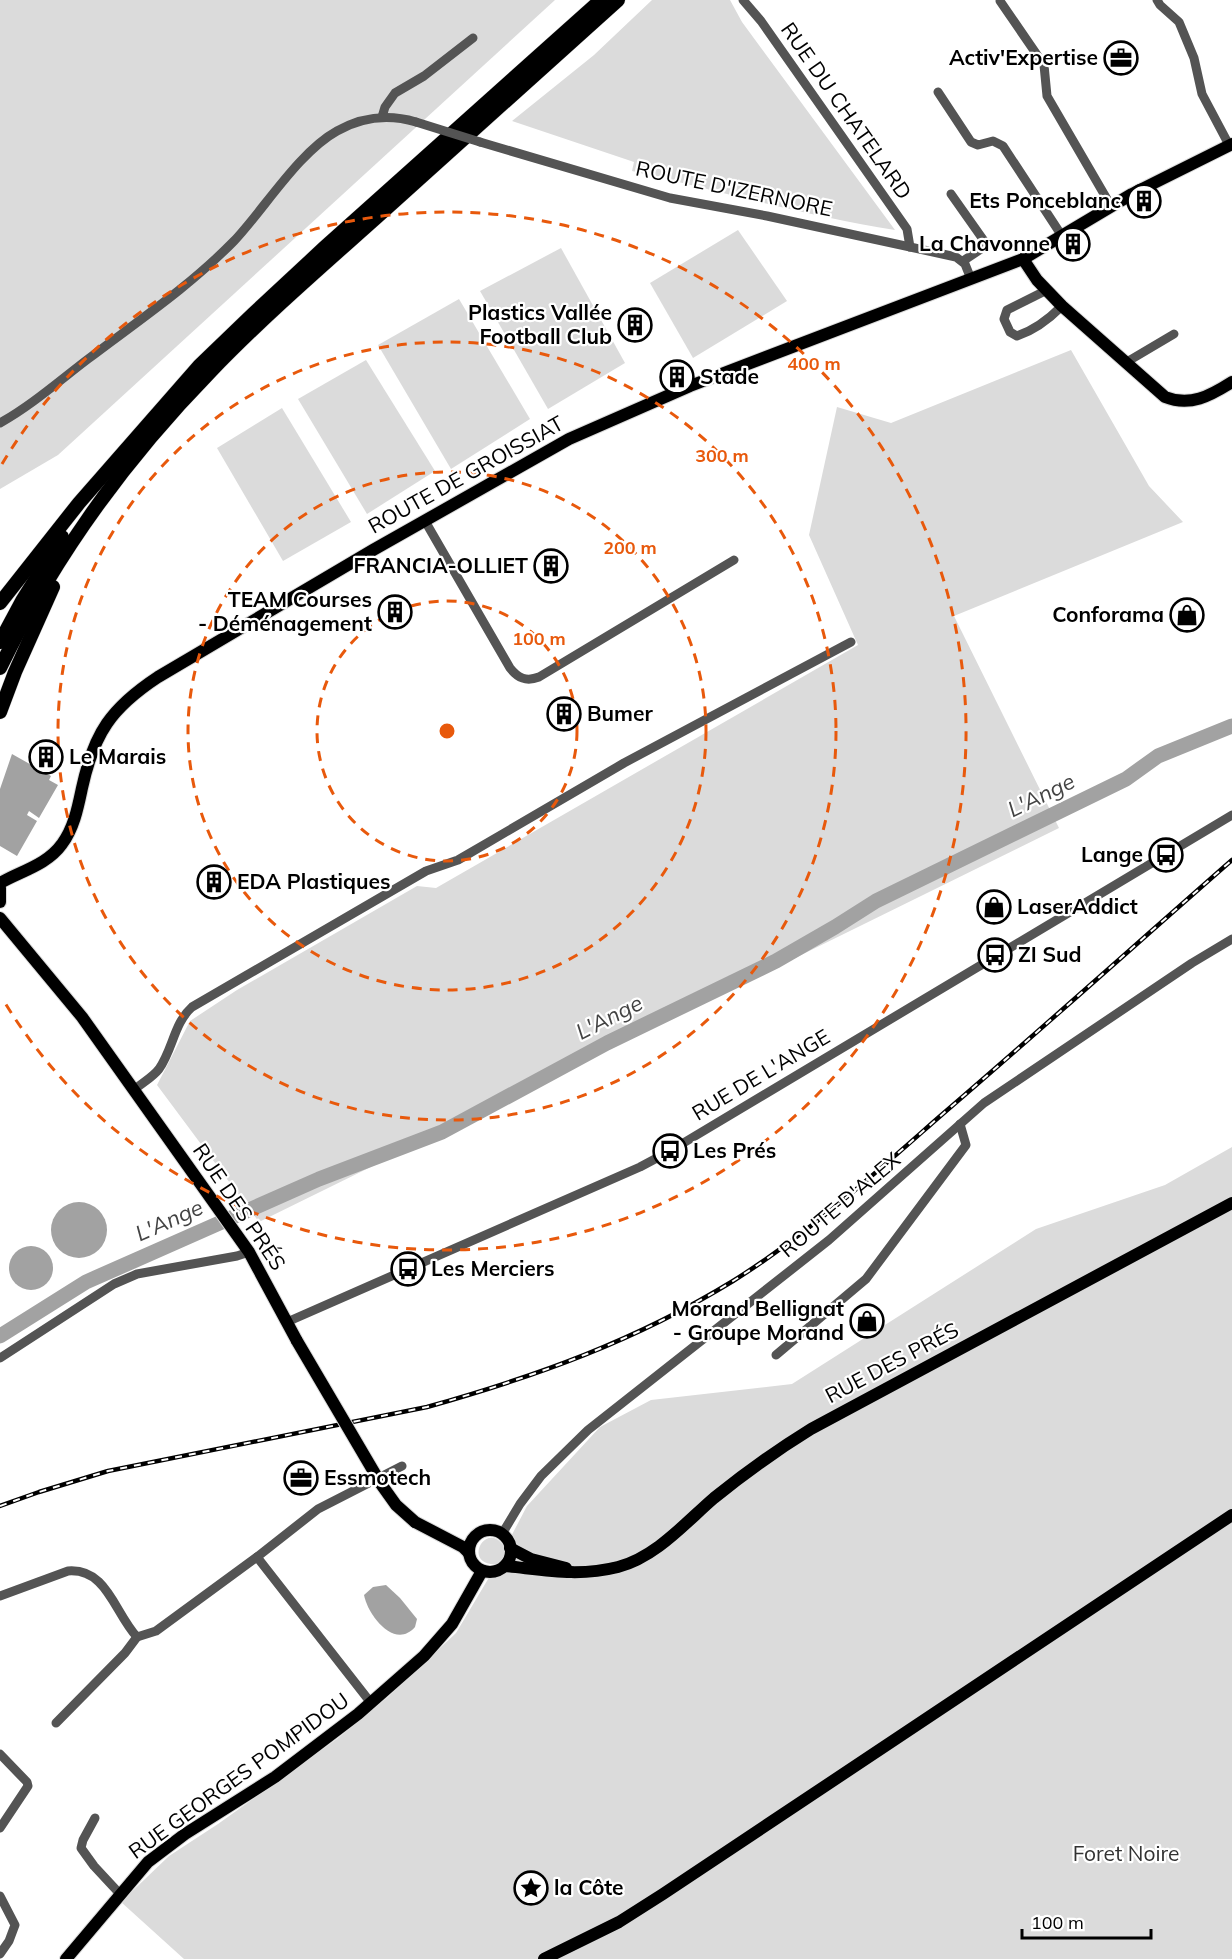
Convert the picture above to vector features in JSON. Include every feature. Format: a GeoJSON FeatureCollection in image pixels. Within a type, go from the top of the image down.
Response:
{"type":"FeatureCollection","features":[{"type":"Feature","properties":{"kind":"highway"},"geometry":{"type":"LineString","coordinates":[[0,603],[79,503],[199,366],[253,314],[601,0]]}},
{"type":"Feature","properties":{"kind":"highway"},"geometry":{"type":"LineString","coordinates":[[0,668],[38,597],[75,538],[143,447],[210,372],[294,291],[618,0]]}},
{"type":"Feature","properties":{"kind":"highway"},"geometry":{"type":"LineString","coordinates":[[0,642],[60,540],[99,483],[130,444]]}},
{"type":"Feature","properties":{"kind":"highway"},"geometry":{"type":"LineString","coordinates":[[0,712],[18,664],[75,538]]}},
{"type":"Feature","properties":{"kind":"main road","name":"ROUTE DE GROISSIAT"},"geometry":{"type":"LineString","coordinates":[[0,885],[37,866],[61,846],[72,828],[94,744],[110,718],[132,696],[158,677],[532,459],[606,421],[690,386],[1023,259],[1111,206],[1231,144]]}},
{"type":"Feature","properties":{"kind":"main road"},"geometry":{"type":"LineString","coordinates":[[1023,259],[1029,271],[1062,306],[1165,397],[1173,400],[1193,401],[1204,399],[1230,387]]}},
{"type":"Feature","properties":{"kind":"main road"},"geometry":{"type":"LineString","coordinates":[[0,885],[0,902]]}},
{"type":"Feature","properties":{"kind":"main road","name":"RUE DES PRÉS"},"geometry":{"type":"LineString","coordinates":[[0,918],[82,1017],[234,1229],[381,1484],[396,1505],[421,1525]]}},
{"type":"Feature","properties":{"kind":"main road","name":"RUE DES PRÉS"},"geometry":{"type":"LineString","coordinates":[[505,1566],[555,1573],[585,1572],[617,1567],[637,1560],[662,1543],[762,1461],[803,1434],[1232,1203]]}},
{"type":"Feature","properties":{"kind":"main road"},"geometry":{"type":"LineString","coordinates":[[544,1959],[619,1922],[663,1894],[1232,1515]]}},
{"type":"Feature","properties":{"kind":"main road"},"geometry":{"type":"LineString","coordinates":[[421,1525],[456,1538],[466,1539],[484,1531],[496,1531],[506,1538],[510,1548],[509,1561],[494,1572],[482,1571],[472,1563],[468,1552],[463,1547],[421,1525]]}},
{"type":"Feature","properties":{"kind":"main road"},"geometry":{"type":"LineString","coordinates":[[468,1552],[474,1537]]}},
{"type":"Feature","properties":{"kind":"main road","name":"RUE DES PRÉS"},"geometry":{"type":"LineString","coordinates":[[510,1548],[531,1559],[585,1572]]}},
{"type":"Feature","properties":{"kind":"main road","name":"RUE GEORGES POMPIDOU"},"geometry":{"type":"LineString","coordinates":[[66,1959],[141,1869],[164,1849],[275,1778],[371,1703],[424,1656],[452,1624],[482,1571]]}},
{"type":"Feature","properties":{"kind":"street","name":"RUE DU CHATELARD"},"geometry":{"type":"LineString","coordinates":[[743,0],[761,21],[907,229],[910,247]]}},
{"type":"Feature","properties":{"kind":"street"},"geometry":{"type":"LineString","coordinates":[[1157,0],[1179,22],[1194,58],[1202,94],[1231,144]]}},
{"type":"Feature","properties":{"kind":"street"},"geometry":{"type":"LineString","coordinates":[[1000,1],[1044,65],[1047,96],[1111,206]]}},
{"type":"Feature","properties":{"kind":"street"},"geometry":{"type":"LineString","coordinates":[[0,423],[28,407],[65,376],[180,290],[212,262],[255,217],[303,160],[325,139],[357,122],[382,117],[395,93],[424,76],[473,38]]}},
{"type":"Feature","properties":{"kind":"street"},"geometry":{"type":"LineString","coordinates":[[938,92],[971,142],[978,145],[993,141],[1003,146],[1062,236]]}},
{"type":"Feature","properties":{"kind":"street","name":"ROUTE D'IZERNORE"},"geometry":{"type":"LineString","coordinates":[[382,117],[402,118],[670,198],[767,216],[956,257],[963,261]]}},
{"type":"Feature","properties":{"kind":"street"},"geometry":{"type":"LineString","coordinates":[[951,194],[987,245],[963,261],[971,279]]}},
{"type":"Feature","properties":{"kind":"street"},"geometry":{"type":"LineString","coordinates":[[1047,290],[1007,310],[1005,320],[1010,332],[1017,336],[1031,331],[1048,320],[1062,306]]}},
{"type":"Feature","properties":{"kind":"street"},"geometry":{"type":"LineString","coordinates":[[1125,363],[1174,334]]}},
{"type":"Feature","properties":{"kind":"street"},"geometry":{"type":"LineString","coordinates":[[425,521],[510,668],[523,679],[532,680],[539,677],[734,560]]}},
{"type":"Feature","properties":{"kind":"street"},"geometry":{"type":"LineString","coordinates":[[134,1090],[160,1066],[183,1016],[192,1007],[426,871],[458,860],[624,762],[851,642]]}},
{"type":"Feature","properties":{"kind":"street","name":"RUE DE L'ANGE"},"geometry":{"type":"LineString","coordinates":[[286,1322],[640,1167],[670,1151],[1232,815]]}},
{"type":"Feature","properties":{"kind":"street","name":"ROUTE D'ALEX"},"geometry":{"type":"LineString","coordinates":[[502,1534],[520,1503],[556,1460],[579,1437],[829,1240],[984,1103],[1192,963],[1232,939]]}},
{"type":"Feature","properties":{"kind":"street"},"geometry":{"type":"LineString","coordinates":[[776,1355],[866,1279],[966,1144],[960,1124]]}},
{"type":"Feature","properties":{"kind":"street"},"geometry":{"type":"LineString","coordinates":[[0,1358],[114,1284],[137,1274],[249,1252]]}},
{"type":"Feature","properties":{"kind":"street"},"geometry":{"type":"LineString","coordinates":[[56,1723],[125,1653],[137,1637],[156,1631],[318,1509],[402,1466]]}},
{"type":"Feature","properties":{"kind":"street"},"geometry":{"type":"LineString","coordinates":[[257,1557],[371,1703]]}},
{"type":"Feature","properties":{"kind":"street"},"geometry":{"type":"LineString","coordinates":[[0,1596],[68,1571],[79,1570],[100,1581],[129,1629],[137,1637]]}},
{"type":"Feature","properties":{"kind":"street"},"geometry":{"type":"LineString","coordinates":[[0,1754],[27,1782],[28,1786],[0,1828]]}},
{"type":"Feature","properties":{"kind":"street"},"geometry":{"type":"LineString","coordinates":[[95,1818],[81,1848],[93,1866],[120,1894]]}},
{"type":"Feature","properties":{"kind":"street"},"geometry":{"type":"LineString","coordinates":[[0,1896],[15,1925],[9,1941],[0,1954]]}},
{"type":"Feature","properties":{"kind":"green space"},"geometry":{"type":"Polygon","coordinates":[[[0,0],[555,0],[58,455],[0,489],[0,0]]]}},
{"type":"Feature","properties":{"kind":"green space"},"geometry":{"type":"Polygon","coordinates":[[[652,0],[730,0],[742,22],[895,230],[796,210],[632,171],[634,162],[512,121],[594,55],[652,0]]]}},
{"type":"Feature","properties":{"kind":"green space"},"geometry":{"type":"Polygon","coordinates":[[[738,230],[787,301],[693,358],[650,283],[738,230]]]}},
{"type":"Feature","properties":{"kind":"green space"},"geometry":{"type":"Polygon","coordinates":[[[561,248],[625,363],[548,409],[480,291],[561,248]]]}},
{"type":"Feature","properties":{"kind":"green space"},"geometry":{"type":"Polygon","coordinates":[[[459,299],[530,419],[451,469],[378,345],[459,299]]]}},
{"type":"Feature","properties":{"kind":"green space"},"geometry":{"type":"Polygon","coordinates":[[[1071,350],[1149,486],[1183,522],[954,616],[1059,828],[259,1222],[157,1085],[190,1021],[237,990],[417,886],[436,888],[858,645],[809,535],[837,407],[891,423],[1071,350]]]}},
{"type":"Feature","properties":{"kind":"green space"},"geometry":{"type":"Polygon","coordinates":[[[366,360],[435,471],[367,514],[298,399],[366,360]]]}},
{"type":"Feature","properties":{"kind":"green space"},"geometry":{"type":"Polygon","coordinates":[[[282,408],[351,522],[283,561],[217,448],[282,408]]]}},
{"type":"Feature","properties":{"kind":"green space","name":"Foret Noire"},"geometry":{"type":"Polygon","coordinates":[[[1232,1147],[1232,1959],[184,1959],[121,1902],[169,1856],[337,1739],[388,1697],[456,1633],[497,1564],[486,1563],[480,1558],[480,1545],[491,1538],[498,1540],[505,1548],[527,1506],[600,1427],[651,1400],[792,1384],[1036,1229],[1165,1185],[1232,1147]]]}},
{"type":"Feature","properties":{"kind":"shaded area"},"geometry":{"type":"Polygon","coordinates":[[[12,754],[51,776],[49,780],[58,785],[39,818],[29,811],[27,815],[37,821],[17,856],[0,846],[0,789],[12,754]]]}},
{"type":"Feature","properties":{"kind":"shaded area"},"geometry":{"type":"Polygon","coordinates":[[[79,1202],[90,1204],[99,1210],[105,1219],[107,1230],[105,1241],[99,1250],[90,1256],[79,1258],[68,1256],[59,1250],[53,1241],[51,1230],[53,1219],[59,1210],[68,1204],[79,1202]]]}},
{"type":"Feature","properties":{"kind":"shaded area"},"geometry":{"type":"Polygon","coordinates":[[[31,1246],[40,1247],[47,1252],[52,1259],[52,1277],[47,1284],[40,1289],[31,1290],[22,1289],[15,1284],[10,1277],[9,1268],[10,1259],[15,1252],[22,1247],[31,1246]]]}},
{"type":"Feature","properties":{"kind":"shaded area"},"geometry":{"type":"Polygon","coordinates":[[[386,1585],[417,1619],[415,1627],[407,1633],[399,1635],[384,1628],[367,1603],[364,1595],[373,1587],[386,1585]]]}},
{"type":"Feature","properties":{"kind":"waterway","name":"L'Ange"},"geometry":{"type":"LineString","coordinates":[[0,1336],[86,1282],[319,1179],[442,1132],[607,1043],[776,961],[876,901],[1126,779],[1158,756],[1232,726]]}},
{"type":"Feature","properties":{"kind":"railway"},"geometry":{"type":"LineString","coordinates":[[0,1506],[108,1471],[427,1407],[546,1369],[659,1322],[761,1263],[839,1204],[1232,860]]}},
{"type":"Feature","properties":{"kind":"place","name":"Activ'Expertise"},"geometry":{"type":"Point","coordinates":[1121,58]}},
{"type":"Feature","properties":{"kind":"place","name":"Ets Ponceblanc"},"geometry":{"type":"Point","coordinates":[1144,201]}},
{"type":"Feature","properties":{"kind":"place","name":"La Chavonne"},"geometry":{"type":"Point","coordinates":[1073,244]}},
{"type":"Feature","properties":{"kind":"place","name":"Plastics Vallée Football Club"},"geometry":{"type":"Point","coordinates":[635,325]}},
{"type":"Feature","properties":{"kind":"place","name":"Stade"},"geometry":{"type":"Point","coordinates":[677,377]}},
{"type":"Feature","properties":{"kind":"place","name":"FRANCIA-OLLIET"},"geometry":{"type":"Point","coordinates":[551,566]}},
{"type":"Feature","properties":{"kind":"place","name":"TEAM Courses - Déménagement"},"geometry":{"type":"Point","coordinates":[395,612]}},
{"type":"Feature","properties":{"kind":"place","name":"Conforama"},"geometry":{"type":"Point","coordinates":[1187,615]}},
{"type":"Feature","properties":{"kind":"place","name":"Bumer"},"geometry":{"type":"Point","coordinates":[564,714]}},
{"type":"Feature","properties":{"kind":"place","name":"Le Marais"},"geometry":{"type":"Point","coordinates":[46,757]}},
{"type":"Feature","properties":{"kind":"place","name":"Lange"},"geometry":{"type":"Point","coordinates":[1166,855]}},
{"type":"Feature","properties":{"kind":"place","name":"EDA Plastiques"},"geometry":{"type":"Point","coordinates":[214,882]}},
{"type":"Feature","properties":{"kind":"place","name":"LaserAddict"},"geometry":{"type":"Point","coordinates":[994,907]}},
{"type":"Feature","properties":{"kind":"place","name":"ZI Sud"},"geometry":{"type":"Point","coordinates":[995,955]}},
{"type":"Feature","properties":{"kind":"place","name":"Les Prés"},"geometry":{"type":"Point","coordinates":[670,1151]}},
{"type":"Feature","properties":{"kind":"place","name":"Les Merciers"},"geometry":{"type":"Point","coordinates":[408,1269]}},
{"type":"Feature","properties":{"kind":"place","name":"Morand Bellignat - Groupe Morand"},"geometry":{"type":"Point","coordinates":[867,1321]}},
{"type":"Feature","properties":{"kind":"place","name":"Essmotech"},"geometry":{"type":"Point","coordinates":[301,1478]}},
{"type":"Feature","properties":{"kind":"place","name":"la Côte"},"geometry":{"type":"Point","coordinates":[531,1888]}}]}
